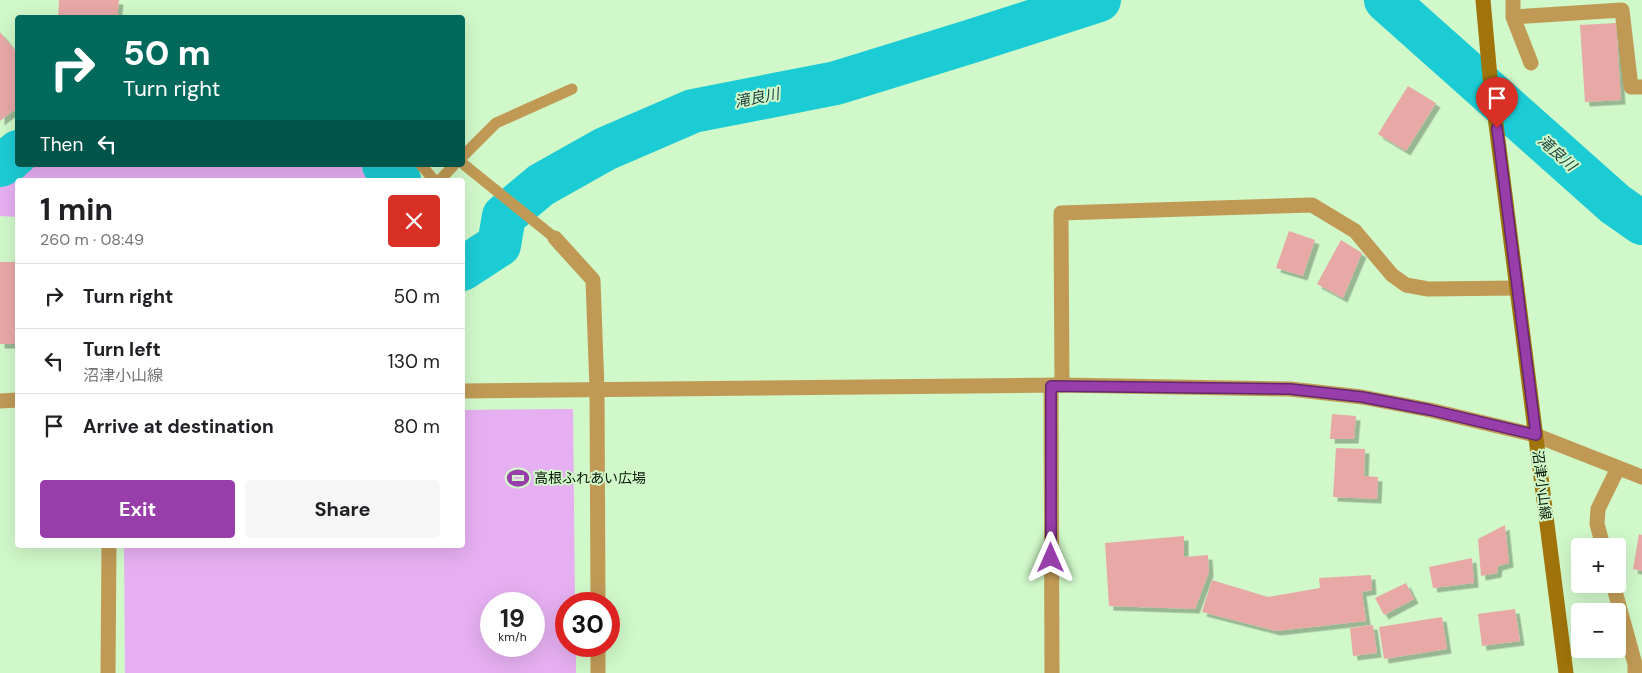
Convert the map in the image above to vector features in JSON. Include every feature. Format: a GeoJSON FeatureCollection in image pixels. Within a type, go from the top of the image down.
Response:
{"type":"FeatureCollection","features":[{"type":"Feature","properties":{"kind":"main road","name":"沼津小山線"},"geometry":{"type":"LineString","coordinates":[[1483,0],[1490,77],[1566,673]]}},
{"type":"Feature","properties":{"kind":"street"},"geometry":{"type":"LineString","coordinates":[[1513,0],[1513,17],[1531,62]]}},
{"type":"Feature","properties":{"kind":"street"},"geometry":{"type":"LineString","coordinates":[[1513,17],[1622,10],[1631,88],[1642,87]]}},
{"type":"Feature","properties":{"kind":"street"},"geometry":{"type":"LineString","coordinates":[[1052,673],[1056,386],[1062,213],[1312,205],[1355,230],[1392,275],[1406,285],[1428,289],[1517,288]]}},
{"type":"Feature","properties":{"kind":"street"},"geometry":{"type":"LineString","coordinates":[[555,238],[593,280],[598,389],[598,592]]}},
{"type":"Feature","properties":{"kind":"street"},"geometry":{"type":"LineString","coordinates":[[465,391],[1056,386],[1290,389],[1362,397],[1430,410],[1536,435],[1642,477]]}},
{"type":"Feature","properties":{"kind":"street"},"geometry":{"type":"LineString","coordinates":[[0,401],[15,400]]}},
{"type":"Feature","properties":{"kind":"street"},"geometry":{"type":"LineString","coordinates":[[1601,538],[1597,524],[1598,509],[1618,468]]}},
{"type":"Feature","properties":{"kind":"street"},"geometry":{"type":"LineString","coordinates":[[108,673],[109,548]]}},
{"type":"Feature","properties":{"kind":"street"},"geometry":{"type":"LineString","coordinates":[[1615,593],[1635,664],[1635,673]]}},
{"type":"Feature","properties":{"kind":"street"},"geometry":{"type":"LineString","coordinates":[[598,657],[598,673]]}},
{"type":"Feature","properties":{"kind":"lane"},"geometry":{"type":"LineString","coordinates":[[465,153],[496,123],[572,89]]}},
{"type":"Feature","properties":{"kind":"lane"},"geometry":{"type":"LineString","coordinates":[[465,165],[555,238]]}},
{"type":"Feature","properties":{"kind":"lane"},"geometry":{"type":"LineString","coordinates":[[422,167],[432,178]]}},
{"type":"Feature","properties":{"kind":"lane"},"geometry":{"type":"LineString","coordinates":[[442,178],[452,167]]}},
{"type":"Feature","properties":{"kind":"shaded area"},"geometry":{"type":"Polygon","coordinates":[[[22,167],[376,167],[387,178],[15,178],[15,217],[0,216],[0,183],[22,167]]]}},
{"type":"Feature","properties":{"kind":"shaded area","name":"高根ふれあい広場"},"geometry":{"type":"Polygon","coordinates":[[[573,409],[575,592],[555,592],[555,657],[576,657],[576,673],[125,673],[124,548],[465,548],[465,410],[573,409]]]}},
{"type":"Feature","properties":{"kind":"building"},"geometry":{"type":"Polygon","coordinates":[[[59,0],[119,0],[117,15],[58,15],[59,0]]]}},
{"type":"Feature","properties":{"kind":"building"},"geometry":{"type":"Polygon","coordinates":[[[1616,23],[1621,100],[1585,102],[1580,25],[1616,23]]]}},
{"type":"Feature","properties":{"kind":"building"},"geometry":{"type":"Polygon","coordinates":[[[0,32],[15,50],[15,109],[0,121],[0,32]]]}},
{"type":"Feature","properties":{"kind":"building"},"geometry":{"type":"Polygon","coordinates":[[[1408,86],[1436,103],[1406,151],[1378,134],[1408,86]]]}},
{"type":"Feature","properties":{"kind":"building"},"geometry":{"type":"Polygon","coordinates":[[[1289,231],[1315,240],[1303,276],[1276,268],[1289,231]]]}},
{"type":"Feature","properties":{"kind":"building"},"geometry":{"type":"Polygon","coordinates":[[[1341,240],[1362,253],[1343,298],[1317,284],[1341,240]]]}},
{"type":"Feature","properties":{"kind":"building"},"geometry":{"type":"Polygon","coordinates":[[[0,262],[15,262],[15,344],[0,344],[0,262]]]}},
{"type":"Feature","properties":{"kind":"building"},"geometry":{"type":"Polygon","coordinates":[[[1332,414],[1356,416],[1354,439],[1330,439],[1332,414]]]}},
{"type":"Feature","properties":{"kind":"building"},"geometry":{"type":"Polygon","coordinates":[[[1336,448],[1365,449],[1364,476],[1378,477],[1377,499],[1333,497],[1336,448]]]}},
{"type":"Feature","properties":{"kind":"building"},"geometry":{"type":"Polygon","coordinates":[[[1505,525],[1509,563],[1498,566],[1497,573],[1481,576],[1478,539],[1505,525]]]}},
{"type":"Feature","properties":{"kind":"building"},"geometry":{"type":"Polygon","coordinates":[[[1639,534],[1642,535],[1642,571],[1633,569],[1639,534]]]}},
{"type":"Feature","properties":{"kind":"building"},"geometry":{"type":"Polygon","coordinates":[[[1184,536],[1184,557],[1208,555],[1209,572],[1195,609],[1109,606],[1105,543],[1184,536]]]}},
{"type":"Feature","properties":{"kind":"building"},"geometry":{"type":"Polygon","coordinates":[[[1472,558],[1474,583],[1433,588],[1429,567],[1472,558]]]}},
{"type":"Feature","properties":{"kind":"building"},"geometry":{"type":"Polygon","coordinates":[[[1371,575],[1372,590],[1362,592],[1366,621],[1276,631],[1202,612],[1212,580],[1268,597],[1320,588],[1319,578],[1371,575]]]}},
{"type":"Feature","properties":{"kind":"building"},"geometry":{"type":"Polygon","coordinates":[[[1406,583],[1414,599],[1384,615],[1375,598],[1406,583]]]}},
{"type":"Feature","properties":{"kind":"building"},"geometry":{"type":"Polygon","coordinates":[[[1515,609],[1520,641],[1482,646],[1478,614],[1515,609]]]}},
{"type":"Feature","properties":{"kind":"building"},"geometry":{"type":"Polygon","coordinates":[[[1442,617],[1447,649],[1384,659],[1379,627],[1442,617]]]}},
{"type":"Feature","properties":{"kind":"building"},"geometry":{"type":"Polygon","coordinates":[[[1373,625],[1377,653],[1353,656],[1350,628],[1373,625]]]}},
{"type":"Feature","properties":{"kind":"waterway","name":"滝良川"},"geometry":{"type":"LineString","coordinates":[[465,267],[499,245],[504,216],[541,185],[605,149],[693,111],[836,83],[1099,0]]}},
{"type":"Feature","properties":{"kind":"waterway","name":"滝良川"},"geometry":{"type":"LineString","coordinates":[[1386,0],[1615,204],[1642,223]]}},
{"type":"Feature","properties":{"kind":"waterway","name":"滝良川"},"geometry":{"type":"LineString","coordinates":[[0,165],[15,155]]}},
{"type":"Feature","properties":{"kind":"waterway","name":"滝良川"},"geometry":{"type":"LineString","coordinates":[[386,167],[397,178]]}},
{"type":"Feature","properties":{"kind":"place","name":"高根ふれあい広場"},"geometry":{"type":"Point","coordinates":[518,478]}},
{"type":"Feature","properties":{"kind":"route"},"geometry":{"type":"LineString","coordinates":[[1051,558],[1051,386],[1290,389],[1362,397],[1430,410],[1536,435],[1497,128]]}}]}
